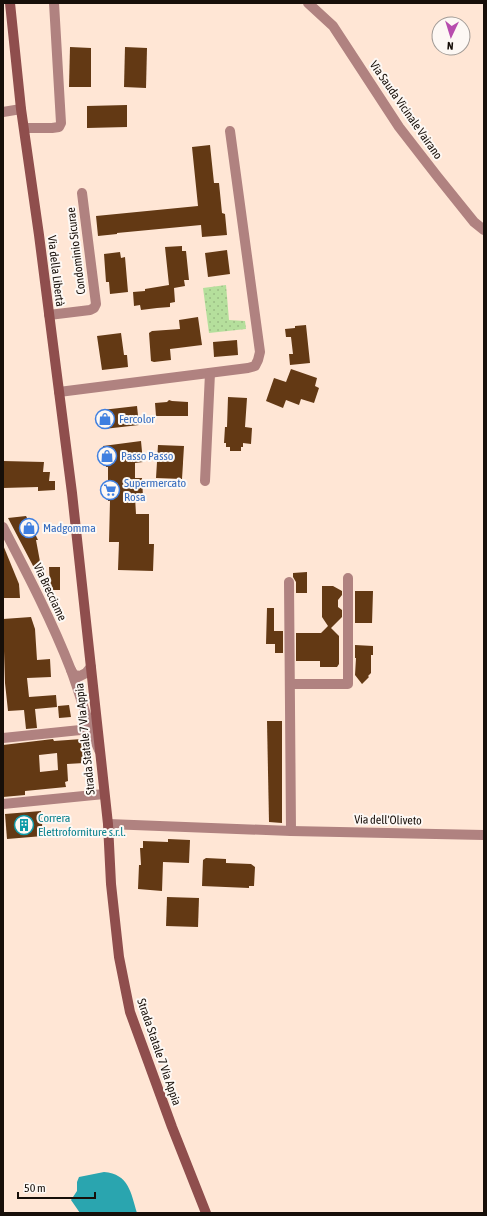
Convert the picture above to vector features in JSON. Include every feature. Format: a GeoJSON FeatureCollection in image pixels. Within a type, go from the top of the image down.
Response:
{"type":"FeatureCollection","features":[{"type":"Feature","properties":{"kind":"main road","name":"Via della Libertà"},"geometry":{"type":"LineString","coordinates":[[10,3],[21,109],[59,392]]}},
{"type":"Feature","properties":{"kind":"main road","name":"Strada Statale 7 Via Appia"},"geometry":{"type":"LineString","coordinates":[[59,392],[72,493],[108,824],[111,884],[119,956],[130,1012],[172,1127],[206,1213]]}},
{"type":"Feature","properties":{"kind":"street"},"geometry":{"type":"LineString","coordinates":[[24,128],[52,128],[59,127],[61,123],[54,3]]}},
{"type":"Feature","properties":{"kind":"street","name":"Via Sauda Vicinale Vairano"},"geometry":{"type":"LineString","coordinates":[[308,3],[333,26],[400,127],[474,222],[484,230]]}},
{"type":"Feature","properties":{"kind":"street"},"geometry":{"type":"LineString","coordinates":[[3,112],[21,109]]}},
{"type":"Feature","properties":{"kind":"street"},"geometry":{"type":"LineString","coordinates":[[59,392],[255,366],[260,352],[230,131]]}},
{"type":"Feature","properties":{"kind":"street","name":"Condominio Sicurae"},"geometry":{"type":"LineString","coordinates":[[49,315],[90,310],[94,308],[96,304],[82,193]]}},
{"type":"Feature","properties":{"kind":"street"},"geometry":{"type":"LineString","coordinates":[[205,481],[210,373]]}},
{"type":"Feature","properties":{"kind":"street","name":"Via Brecciame"},"geometry":{"type":"LineString","coordinates":[[3,526],[36,590],[71,670],[90,729],[99,750]]}},
{"type":"Feature","properties":{"kind":"street"},"geometry":{"type":"LineString","coordinates":[[290,684],[348,684],[348,578]]}},
{"type":"Feature","properties":{"kind":"street"},"geometry":{"type":"LineString","coordinates":[[289,582],[291,831]]}},
{"type":"Feature","properties":{"kind":"street"},"geometry":{"type":"LineString","coordinates":[[71,670],[74,675],[80,676],[86,673],[91,667]]}},
{"type":"Feature","properties":{"kind":"street"},"geometry":{"type":"LineString","coordinates":[[3,738],[90,729]]}},
{"type":"Feature","properties":{"kind":"street"},"geometry":{"type":"LineString","coordinates":[[3,804],[104,794]]}},
{"type":"Feature","properties":{"kind":"street","name":"Via dell'Oliveto"},"geometry":{"type":"LineString","coordinates":[[108,824],[291,831],[484,835]]}},
{"type":"Feature","properties":{"kind":"green space"},"geometry":{"type":"Polygon","coordinates":[[[226,285],[229,320],[245,321],[246,329],[209,333],[203,288],[226,285]]]}},
{"type":"Feature","properties":{"kind":"water"},"geometry":{"type":"Polygon","coordinates":[[[104,1172],[119,1176],[124,1181],[131,1192],[137,1213],[80,1213],[71,1200],[77,1191],[77,1182],[79,1177],[104,1172]]]}},
{"type":"Feature","properties":{"kind":"building"},"geometry":{"type":"Polygon","coordinates":[[[70,47],[91,48],[91,87],[69,87],[70,47]]]}},
{"type":"Feature","properties":{"kind":"building"},"geometry":{"type":"Polygon","coordinates":[[[125,47],[147,48],[146,88],[124,87],[125,47]]]}},
{"type":"Feature","properties":{"kind":"building"},"geometry":{"type":"Polygon","coordinates":[[[127,105],[127,127],[87,128],[87,106],[127,105]]]}},
{"type":"Feature","properties":{"kind":"building"},"geometry":{"type":"Polygon","coordinates":[[[210,145],[214,183],[219,183],[222,213],[225,214],[227,235],[202,237],[201,225],[98,236],[96,216],[198,206],[192,147],[210,145]]]}},
{"type":"Feature","properties":{"kind":"building"},"geometry":{"type":"Polygon","coordinates":[[[182,246],[182,251],[186,251],[189,280],[184,280],[185,286],[174,288],[175,302],[170,303],[170,307],[141,310],[140,305],[134,306],[133,292],[145,291],[145,289],[169,285],[165,247],[182,246]]]}},
{"type":"Feature","properties":{"kind":"building"},"geometry":{"type":"Polygon","coordinates":[[[227,250],[230,274],[208,277],[205,253],[227,250]]]}},
{"type":"Feature","properties":{"kind":"building"},"geometry":{"type":"Polygon","coordinates":[[[120,252],[121,258],[125,257],[128,292],[110,294],[109,282],[106,282],[104,254],[120,252]]]}},
{"type":"Feature","properties":{"kind":"building"},"geometry":{"type":"Polygon","coordinates":[[[198,317],[202,345],[170,349],[171,360],[151,361],[149,333],[152,331],[180,329],[179,320],[198,317]]]}},
{"type":"Feature","properties":{"kind":"building"},"geometry":{"type":"Polygon","coordinates":[[[306,325],[310,363],[290,365],[289,354],[293,354],[291,337],[286,337],[285,329],[306,325]]]}},
{"type":"Feature","properties":{"kind":"building"},"geometry":{"type":"Polygon","coordinates":[[[121,333],[124,355],[127,355],[128,367],[102,370],[97,336],[121,333]]]}},
{"type":"Feature","properties":{"kind":"building"},"geometry":{"type":"Polygon","coordinates":[[[237,340],[238,355],[214,357],[213,342],[237,340]]]}},
{"type":"Feature","properties":{"kind":"building"},"geometry":{"type":"Polygon","coordinates":[[[291,369],[317,378],[315,386],[319,388],[314,403],[301,399],[299,405],[286,400],[283,408],[266,401],[274,378],[286,382],[291,369]]]}},
{"type":"Feature","properties":{"kind":"building"},"geometry":{"type":"Polygon","coordinates":[[[228,397],[247,398],[245,427],[252,428],[251,444],[243,443],[241,451],[230,451],[230,447],[226,447],[226,443],[224,443],[225,427],[227,427],[228,397]]]}},
{"type":"Feature","properties":{"kind":"building"},"geometry":{"type":"Polygon","coordinates":[[[169,400],[188,402],[188,416],[156,416],[155,403],[167,402],[169,400]]]}},
{"type":"Feature","properties":{"kind":"building"},"geometry":{"type":"Polygon","coordinates":[[[137,406],[139,425],[104,429],[102,410],[137,406]]]}},
{"type":"Feature","properties":{"kind":"building"},"geometry":{"type":"Polygon","coordinates":[[[141,441],[143,462],[135,463],[135,478],[142,478],[143,497],[135,497],[136,514],[149,514],[149,544],[154,544],[153,571],[118,570],[119,542],[109,542],[110,501],[108,501],[108,467],[106,467],[103,446],[141,441]]]}},
{"type":"Feature","properties":{"kind":"building"},"geometry":{"type":"Polygon","coordinates":[[[158,445],[184,446],[182,479],[156,478],[158,445]]]}},
{"type":"Feature","properties":{"kind":"building"},"geometry":{"type":"Polygon","coordinates":[[[3,461],[44,462],[43,472],[50,472],[49,481],[55,481],[55,490],[38,491],[38,487],[3,488],[3,461]]]}},
{"type":"Feature","properties":{"kind":"building"},"geometry":{"type":"Polygon","coordinates":[[[26,516],[38,540],[36,540],[44,583],[42,583],[8,518],[26,516]]]}},
{"type":"Feature","properties":{"kind":"building"},"geometry":{"type":"Polygon","coordinates":[[[3,545],[19,584],[20,598],[3,598],[3,545]]]}},
{"type":"Feature","properties":{"kind":"building"},"geometry":{"type":"Polygon","coordinates":[[[49,567],[60,567],[60,590],[50,590],[49,567]]]}},
{"type":"Feature","properties":{"kind":"building"},"geometry":{"type":"Polygon","coordinates":[[[307,572],[307,593],[296,593],[296,582],[293,577],[293,573],[307,572]]]}},
{"type":"Feature","properties":{"kind":"building"},"geometry":{"type":"Polygon","coordinates":[[[322,586],[333,586],[342,591],[342,595],[338,600],[338,607],[342,610],[342,617],[331,628],[339,636],[339,664],[337,667],[320,667],[320,661],[296,661],[296,633],[321,633],[328,626],[322,617],[322,586]]]}},
{"type":"Feature","properties":{"kind":"building"},"geometry":{"type":"Polygon","coordinates":[[[355,591],[373,591],[372,623],[355,623],[355,591]]]}},
{"type":"Feature","properties":{"kind":"building"},"geometry":{"type":"Polygon","coordinates":[[[267,608],[274,608],[274,631],[283,631],[283,653],[275,653],[275,644],[266,644],[267,608]]]}},
{"type":"Feature","properties":{"kind":"building"},"geometry":{"type":"Polygon","coordinates":[[[31,617],[35,629],[37,660],[50,659],[51,677],[27,678],[29,697],[56,695],[57,707],[35,709],[37,728],[26,729],[24,710],[8,711],[5,683],[3,619],[31,617]]]}},
{"type":"Feature","properties":{"kind":"building"},"geometry":{"type":"Polygon","coordinates":[[[355,645],[373,646],[373,655],[371,655],[371,673],[362,684],[355,675],[355,645]]]}},
{"type":"Feature","properties":{"kind":"building"},"geometry":{"type":"Polygon","coordinates":[[[69,705],[71,717],[59,718],[58,706],[69,705]]]}},
{"type":"Feature","properties":{"kind":"building"},"geometry":{"type":"Polygon","coordinates":[[[267,721],[282,721],[282,823],[269,822],[267,721]]]}},
{"type":"Feature","properties":{"kind":"building"},"geometry":{"type":"Polygon","coordinates":[[[53,739],[54,741],[82,739],[84,763],[67,764],[68,781],[65,782],[66,787],[25,791],[25,795],[3,797],[3,745],[53,739]],[[57,753],[39,755],[40,772],[58,770],[57,753]]]}},
{"type":"Feature","properties":{"kind":"building","name":"Correra Elettroforniture s.r.l."},"geometry":{"type":"Polygon","coordinates":[[[41,811],[43,836],[7,839],[5,814],[41,811]]]}},
{"type":"Feature","properties":{"kind":"building"},"geometry":{"type":"Polygon","coordinates":[[[168,839],[190,840],[189,863],[163,862],[162,891],[138,889],[139,865],[141,865],[140,848],[143,848],[143,841],[168,842],[168,839]]]}},
{"type":"Feature","properties":{"kind":"building"},"geometry":{"type":"Polygon","coordinates":[[[206,858],[226,859],[226,863],[251,864],[255,867],[254,886],[249,886],[249,888],[202,886],[203,860],[206,858]]]}},
{"type":"Feature","properties":{"kind":"building"},"geometry":{"type":"Polygon","coordinates":[[[167,897],[199,898],[198,927],[166,926],[167,897]]]}},
{"type":"Feature","properties":{"kind":"place","name":"Fercolor"},"geometry":{"type":"Point","coordinates":[105,419]}},
{"type":"Feature","properties":{"kind":"place","name":"Passo Passo"},"geometry":{"type":"Point","coordinates":[107,456]}},
{"type":"Feature","properties":{"kind":"place","name":"Supermercato Rosa"},"geometry":{"type":"Point","coordinates":[110,490]}},
{"type":"Feature","properties":{"kind":"place","name":"Madgomma"},"geometry":{"type":"Point","coordinates":[29,528]}},
{"type":"Feature","properties":{"kind":"place","name":"Correra Elettroforniture s.r.l."},"geometry":{"type":"Point","coordinates":[24,825]}}]}
